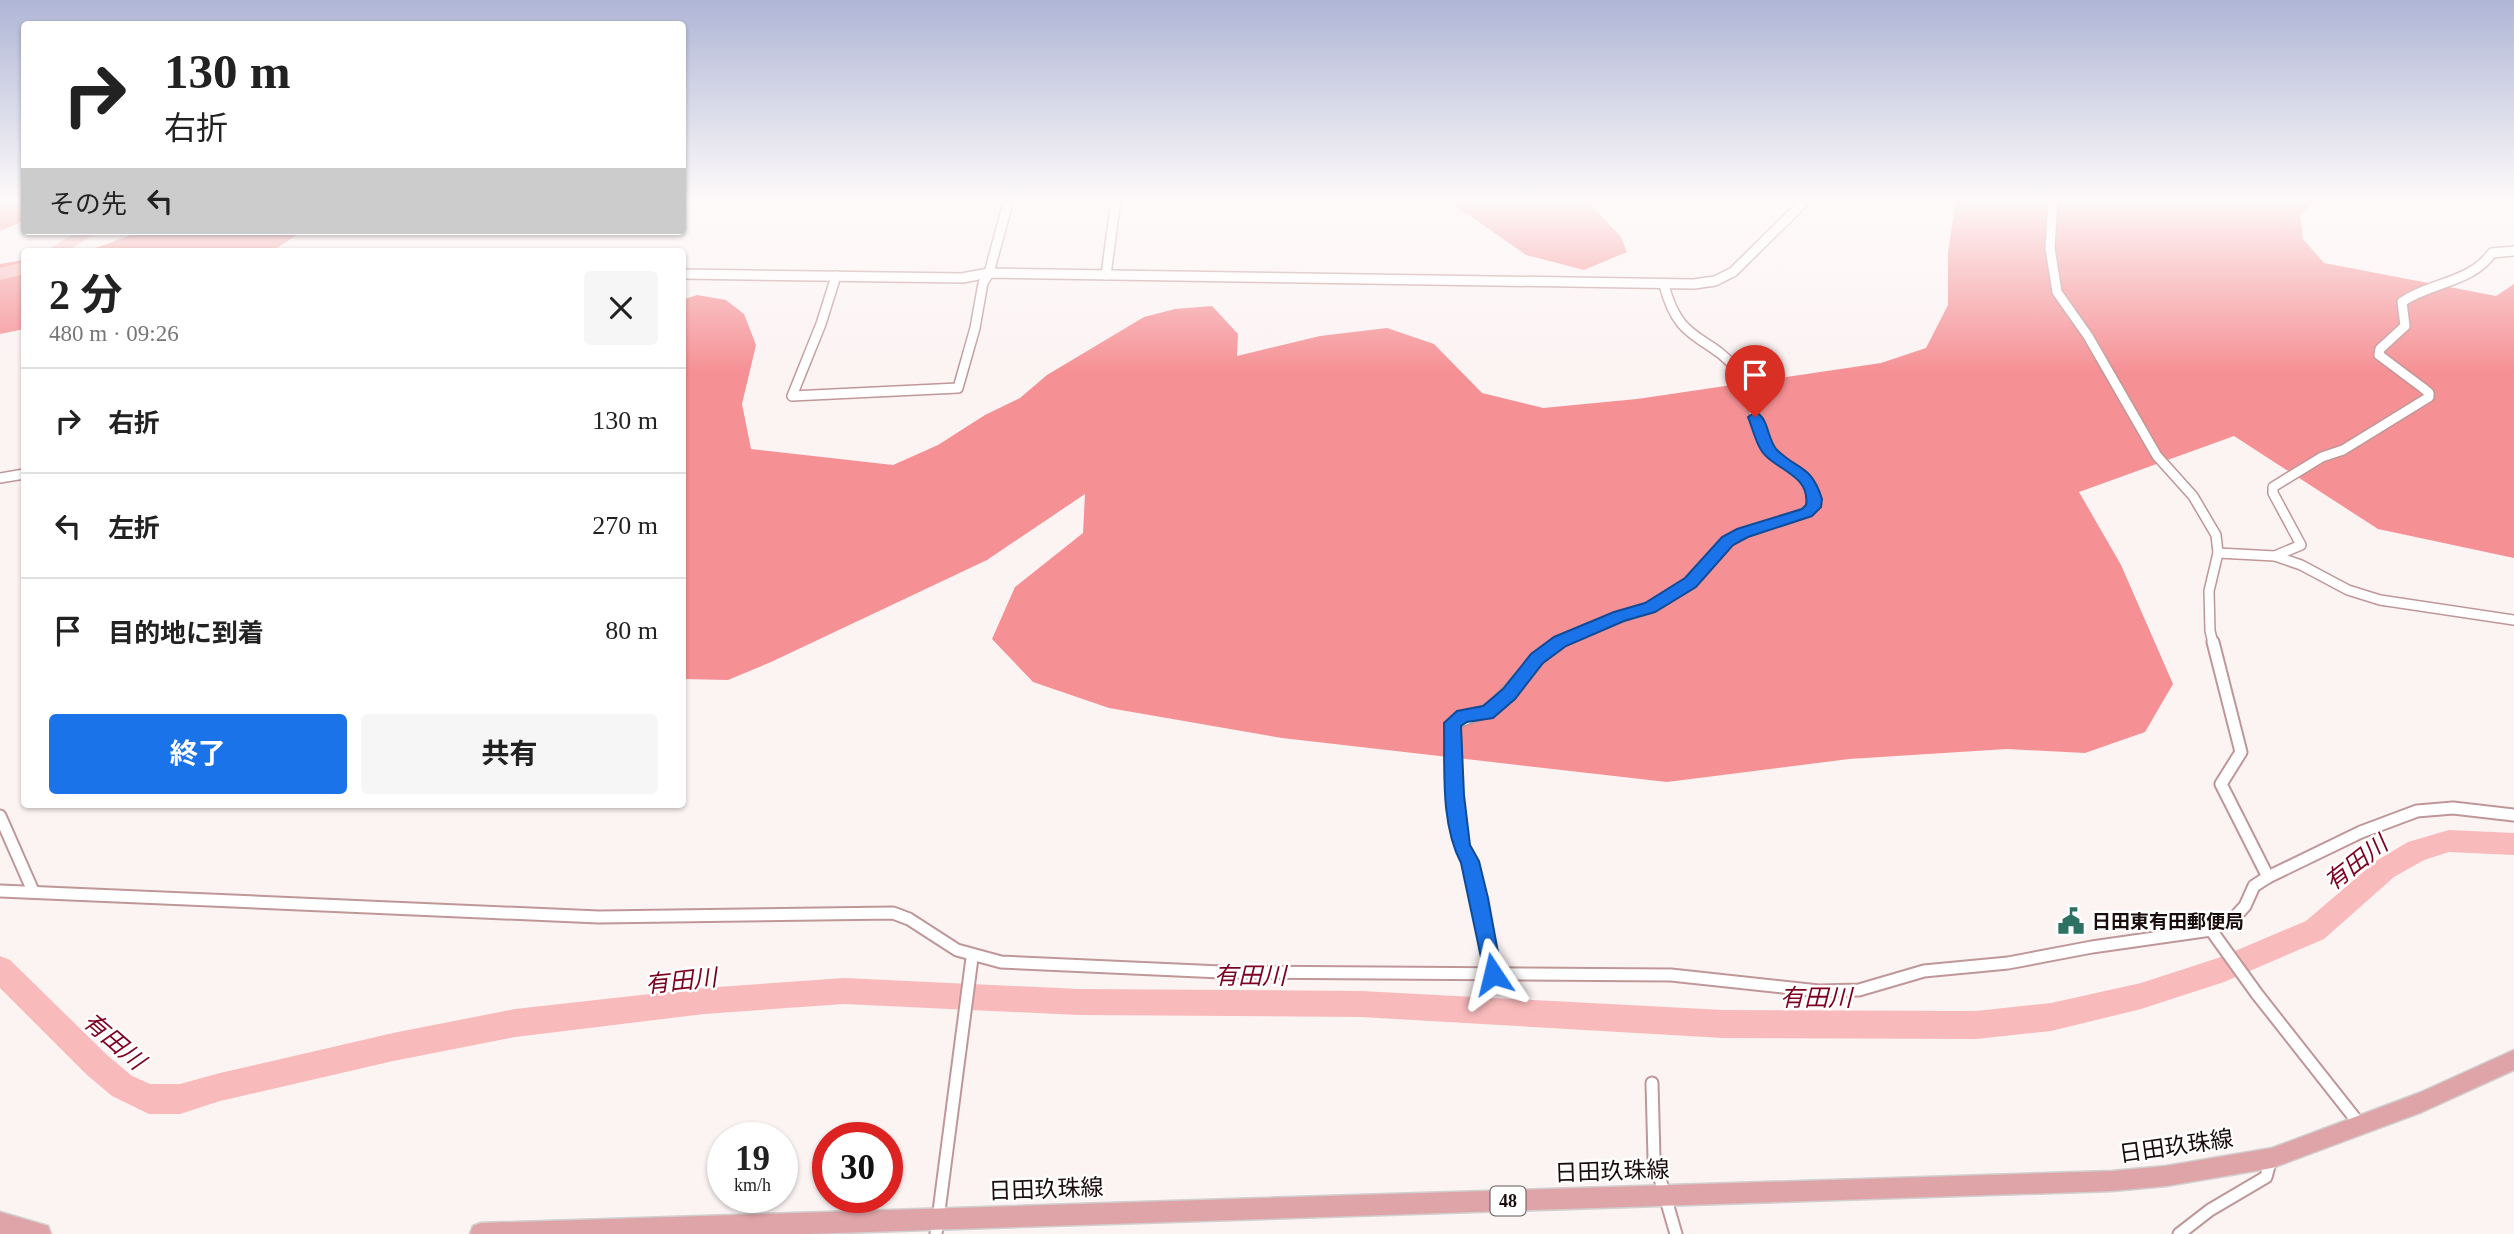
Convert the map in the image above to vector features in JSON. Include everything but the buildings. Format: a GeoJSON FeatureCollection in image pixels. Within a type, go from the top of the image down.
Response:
{"type":"FeatureCollection","features":[{"type":"Feature","properties":{"kind":"main road","name":"日田玖珠線"},"geometry":{"type":"LineString","coordinates":[[481,1234],[937,1226],[2166,1177],[2272,1158],[2422,1102],[2514,1060]]}},
{"type":"Feature","properties":{"kind":"main road"},"geometry":{"type":"LineString","coordinates":[[0,1223],[40,1234]]}},
{"type":"Feature","properties":{"kind":"street"},"geometry":{"type":"LineString","coordinates":[[836,276],[821,324],[792,396],[958,388],[975,328],[983,283],[993,257]]}},
{"type":"Feature","properties":{"kind":"street"},"geometry":{"type":"LineString","coordinates":[[1106,275],[1108,257]]}},
{"type":"Feature","properties":{"kind":"street"},"geometry":{"type":"LineString","coordinates":[[686,274],[962,278],[989,273],[1664,285],[1715,281],[1733,272],[1749,257]]}},
{"type":"Feature","properties":{"kind":"street"},"geometry":{"type":"LineString","coordinates":[[2051,257],[2057,292],[2092,342],[2157,456],[2193,496],[2216,535],[2218,553],[2209,591],[2210,631],[2241,752],[2221,784],[2267,877]]}},
{"type":"Feature","properties":{"kind":"street"},"geometry":{"type":"LineString","coordinates":[[2275,556],[2301,545],[2273,493],[2273,487],[2322,457],[2343,450],[2429,397],[2430,393],[2420,384],[2391,367],[2379,355],[2379,349],[2405,326],[2402,302],[2472,271],[2489,257]]}},
{"type":"Feature","properties":{"kind":"street"},"geometry":{"type":"LineString","coordinates":[[1493,974],[1479,898],[1469,861],[1461,846],[1455,795],[1452,723],[1463,716],[1488,713],[1509,694],[1537,658],[1560,642],[1620,616],[1649,608],[1690,583],[1728,541],[1742,533],[1807,513],[1813,507],[1815,499],[1803,474],[1770,452],[1763,440],[1748,386],[1740,373],[1674,319],[1669,311],[1664,285]]}},
{"type":"Feature","properties":{"kind":"street"},"geometry":{"type":"LineString","coordinates":[[0,478],[21,474]]}},
{"type":"Feature","properties":{"kind":"street"},"geometry":{"type":"LineString","coordinates":[[2218,553],[2275,556],[2301,565],[2348,590],[2380,600],[2514,620]]}},
{"type":"Feature","properties":{"kind":"street"},"geometry":{"type":"LineString","coordinates":[[0,891],[599,917],[893,913],[905,915],[932,936],[972,958],[1001,962],[1221,972],[1671,975],[1819,991],[1860,990],[1924,971],[2008,963],[2092,947],[2211,930],[2235,918],[2245,906],[2254,887],[2267,877],[2396,818],[2419,810],[2469,810],[2514,815]]}},
{"type":"Feature","properties":{"kind":"street"},"geometry":{"type":"LineString","coordinates":[[0,816],[33,891]]}},
{"type":"Feature","properties":{"kind":"street"},"geometry":{"type":"LineString","coordinates":[[2211,930],[2257,994],[2361,1126]]}},
{"type":"Feature","properties":{"kind":"street"},"geometry":{"type":"LineString","coordinates":[[937,1226],[972,958]]}},
{"type":"Feature","properties":{"kind":"street"},"geometry":{"type":"LineString","coordinates":[[1652,1083],[1654,1157],[1676,1234]]}},
{"type":"Feature","properties":{"kind":"street"},"geometry":{"type":"LineString","coordinates":[[2179,1234],[2210,1210],[2266,1177],[2272,1158]]}},
{"type":"Feature","properties":{"kind":"shaded area"},"geometry":{"type":"Polygon","coordinates":[[[1532,257],[1616,257],[1584,270],[1532,257]]]}},
{"type":"Feature","properties":{"kind":"shaded area"},"geometry":{"type":"Polygon","coordinates":[[[1948,257],[2318,257],[2324,263],[2496,296],[2514,284],[2514,558],[2378,529],[2234,436],[2079,492],[2121,565],[2173,684],[2145,732],[2085,753],[2007,749],[1849,759],[1667,782],[1282,738],[1109,708],[1033,682],[992,639],[1015,587],[1083,533],[1085,494],[987,560],[771,662],[728,680],[686,679],[686,299],[697,295],[726,300],[744,314],[756,345],[742,404],[751,449],[893,465],[938,445],[985,415],[1020,398],[1047,375],[1144,317],[1175,309],[1212,306],[1238,334],[1237,356],[1320,336],[1387,328],[1434,344],[1482,393],[1543,408],[1637,399],[1881,363],[1926,348],[1948,305],[1948,257]]]}},
{"type":"Feature","properties":{"kind":"shaded area"},"geometry":{"type":"Polygon","coordinates":[[[21,260],[21,330],[0,334],[0,264],[21,260]]]}},
{"type":"Feature","properties":{"kind":"waterway"},"geometry":{"type":"LineString","coordinates":[[0,274],[21,269]]}},
{"type":"Feature","properties":{"kind":"waterway","name":"有田川"},"geometry":{"type":"LineString","coordinates":[[0,969],[97,1065],[122,1086],[149,1099],[180,1099],[220,1087],[393,1047],[515,1023],[704,1001],[844,991],[1079,1002],[1361,1004],[1723,1024],[1976,1025],[2051,1017],[2141,996],[2224,969],[2315,930],[2385,869],[2417,850],[2449,841],[2514,844]]}},
{"type":"Feature","properties":{"kind":"place","name":"日田東有田郵便局"},"geometry":{"type":"Point","coordinates":[2071,921]}},
{"type":"Feature","properties":{"kind":"route"},"geometry":{"type":"LineString","coordinates":[[1493,974],[1479,898],[1469,861],[1461,846],[1455,795],[1452,723],[1463,716],[1488,713],[1509,694],[1537,658],[1560,642],[1620,616],[1649,608],[1690,583],[1728,541],[1742,533],[1807,513],[1813,507],[1815,499],[1803,474],[1770,452],[1755,417]]}}]}
